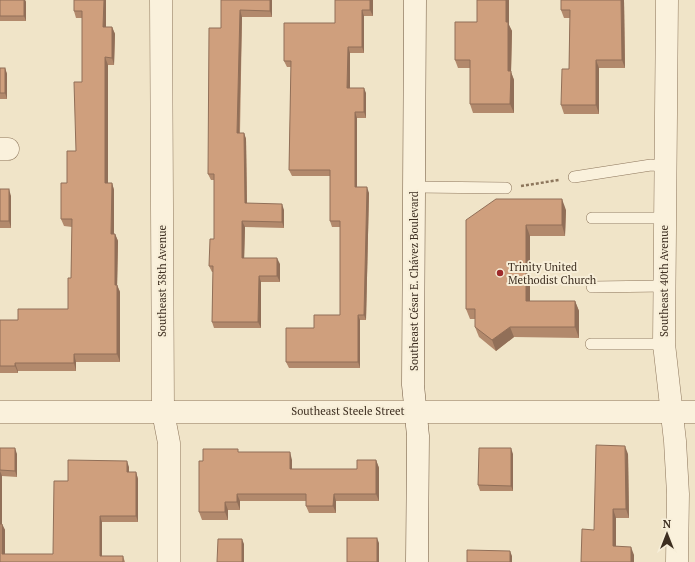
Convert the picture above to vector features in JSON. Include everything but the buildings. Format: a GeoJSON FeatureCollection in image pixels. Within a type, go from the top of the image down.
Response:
{"type":"FeatureCollection","features":[{"type":"Feature","properties":{"kind":"street","name":"Southeast 38th Avenue"},"geometry":{"type":"LineString","coordinates":[[161,0],[163,412],[169,443],[169,562]]}},
{"type":"Feature","properties":{"kind":"street","name":"Southeast César E. Chávez Boulevard"},"geometry":{"type":"LineString","coordinates":[[415,0],[413,385],[418,436],[417,562]]}},
{"type":"Feature","properties":{"kind":"street","name":"Southeast 40th Avenue"},"geometry":{"type":"LineString","coordinates":[[667,0],[664,166],[664,344],[678,494],[677,562]]}},
{"type":"Feature","properties":{"kind":"street","name":"Southeast Steele Street"},"geometry":{"type":"LineString","coordinates":[[0,412],[695,412]]}},
{"type":"Feature","properties":{"kind":"lane"},"geometry":{"type":"LineString","coordinates":[[574,177],[652,165],[664,166]]}},
{"type":"Feature","properties":{"kind":"lane"},"geometry":{"type":"LineString","coordinates":[[414,187],[506,188]]}},
{"type":"Feature","properties":{"kind":"lane"},"geometry":{"type":"LineString","coordinates":[[592,218],[664,218]]}},
{"type":"Feature","properties":{"kind":"lane"},"geometry":{"type":"LineString","coordinates":[[592,287],[664,286]]}},
{"type":"Feature","properties":{"kind":"lane"},"geometry":{"type":"LineString","coordinates":[[591,344],[664,344]]}},
{"type":"Feature","properties":{"kind":"path"},"geometry":{"type":"LineString","coordinates":[[506,188],[574,177]]}},
{"type":"Feature","properties":{"kind":"place","name":"Trinity United Methodist Church"},"geometry":{"type":"Point","coordinates":[500,273]}}]}
